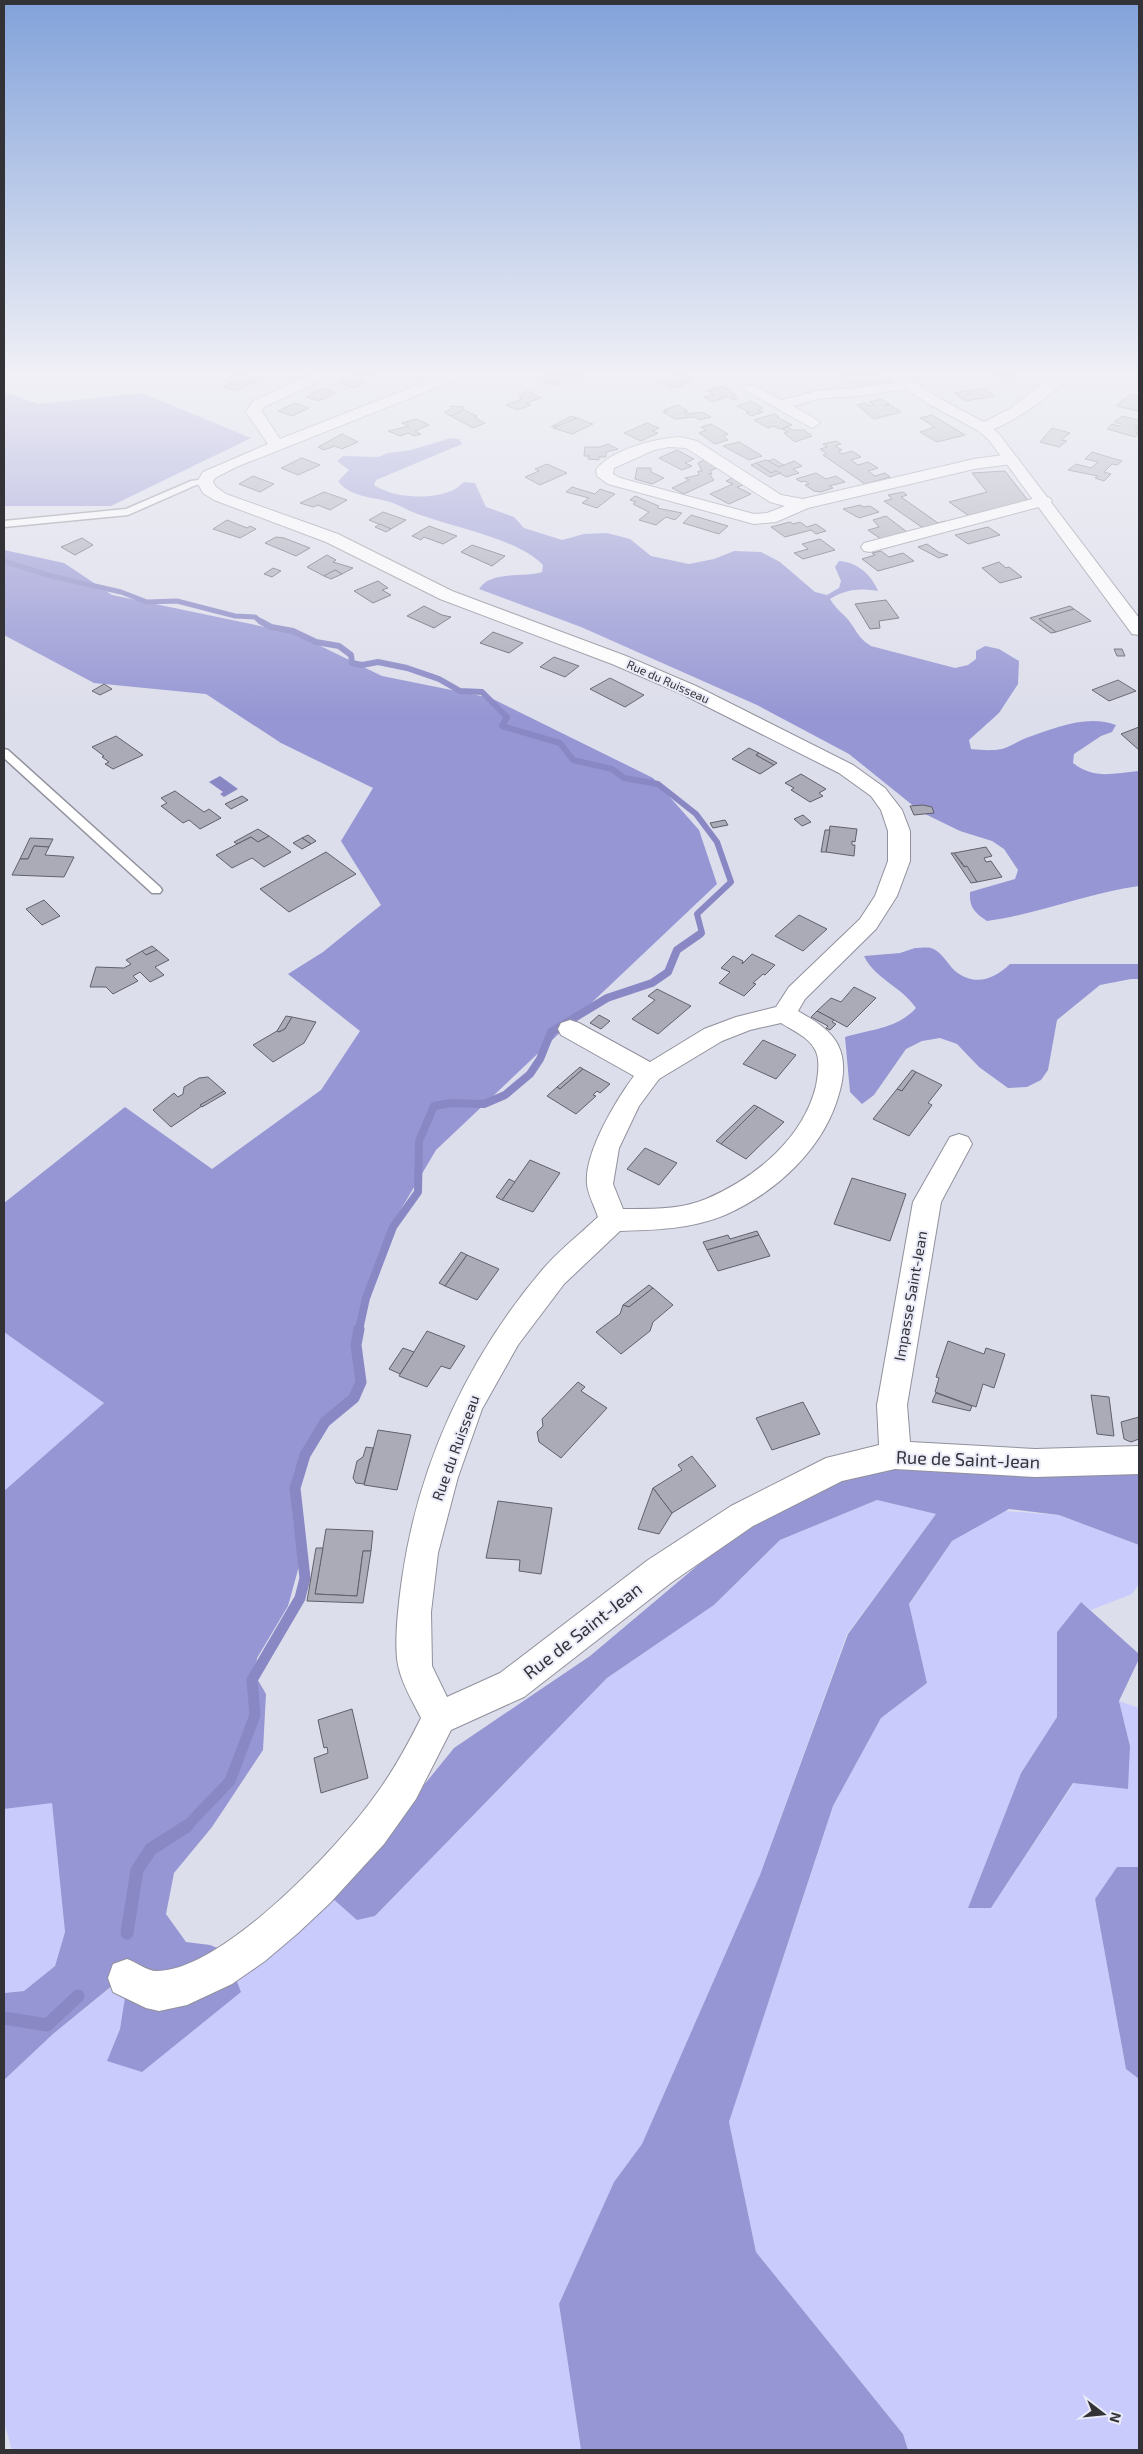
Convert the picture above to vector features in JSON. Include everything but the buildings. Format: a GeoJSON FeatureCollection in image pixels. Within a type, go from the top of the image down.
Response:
{"type":"FeatureCollection","features":[{"type":"Feature","properties":{"kind":"street","name":"Rue du Ruisseau"},"geometry":{"type":"LineString","coordinates":[[208,488],[220,497],[332,538],[446,595],[619,660],[689,690],[846,769],[878,792],[891,810],[899,831],[900,860],[886,896],[868,924],[797,993],[784,1014]]}},
{"type":"Feature","properties":{"kind":"street"},"geometry":{"type":"LineString","coordinates":[[637,488],[742,517],[770,518],[803,504],[873,488]]}},
{"type":"Feature","properties":{"kind":"street"},"geometry":{"type":"LineString","coordinates":[[758,488],[776,499],[803,504]]}},
{"type":"Feature","properties":{"kind":"street"},"geometry":{"type":"LineString","coordinates":[[1033,488],[1139,630]]}},
{"type":"Feature","properties":{"kind":"street"},"geometry":{"type":"LineString","coordinates":[[870,547],[1044,501]]}},
{"type":"Feature","properties":{"kind":"street"},"geometry":{"type":"LineString","coordinates":[[784,1014],[805,1027],[825,1045],[832,1065],[827,1100],[808,1134],[778,1167],[743,1192],[714,1207],[675,1218],[613,1220],[600,1184],[606,1148],[628,1102],[650,1072],[713,1035],[744,1023],[784,1014]]}},
{"type":"Feature","properties":{"kind":"street"},"geometry":{"type":"LineString","coordinates":[[570,1029],[650,1072]]}},
{"type":"Feature","properties":{"kind":"street","name":"Impasse Saint-Jean"},"geometry":{"type":"LineString","coordinates":[[895,1455],[892,1405],[927,1202],[959,1144]]}},
{"type":"Feature","properties":{"kind":"street","name":"Rue du Ruisseau"},"geometry":{"type":"LineString","coordinates":[[439,1718],[415,1668],[414,1612],[422,1553],[442,1477],[468,1405],[508,1336],[554,1276],[613,1220]]}},
{"type":"Feature","properties":{"kind":"street","name":"Rue de Saint-Jean"},"geometry":{"type":"LineString","coordinates":[[439,1718],[512,1685],[660,1570],[742,1516],[836,1468],[895,1455],[1035,1463],[1139,1460]]}},
{"type":"Feature","properties":{"kind":"street"},"geometry":{"type":"LineString","coordinates":[[128,1978],[137,1985],[158,1991],[181,1987],[212,1974],[255,1945],[349,1857],[390,1807],[419,1759],[439,1718]]}},
{"type":"Feature","properties":{"kind":"lane"},"geometry":{"type":"LineString","coordinates":[[4,524],[128,512],[184,488]]}},
{"type":"Feature","properties":{"kind":"lane"},"geometry":{"type":"LineString","coordinates":[[4,752],[156,890]]}},
{"type":"Feature","properties":{"kind":"shaded area"},"geometry":{"type":"Polygon","coordinates":[[[4,488],[149,488],[111,506],[4,506],[4,488]]]}},
{"type":"Feature","properties":{"kind":"shaded area"},"geometry":{"type":"Polygon","coordinates":[[[345,488],[379,488],[401,495],[432,496],[458,488],[477,488],[486,507],[514,517],[524,528],[562,540],[584,534],[607,533],[630,539],[651,556],[689,564],[714,559],[734,551],[761,552],[780,562],[815,592],[827,595],[839,588],[841,581],[835,567],[839,561],[857,566],[867,574],[878,591],[853,590],[830,599],[850,621],[862,638],[871,646],[955,668],[968,665],[976,659],[976,651],[985,646],[999,649],[1019,661],[1018,684],[999,713],[969,740],[971,749],[1002,749],[1048,730],[1083,722],[1105,722],[1116,725],[1112,732],[1101,736],[1074,754],[1073,763],[1089,772],[1097,774],[1139,771],[1139,886],[1101,893],[1026,914],[987,921],[974,910],[970,892],[1015,879],[1018,870],[1004,849],[992,841],[960,831],[921,812],[849,754],[757,705],[581,627],[479,589],[491,579],[542,572],[543,565],[517,547],[483,534],[415,513],[390,502],[362,496],[345,488]]]}},
{"type":"Feature","properties":{"kind":"shaded area"},"geometry":{"type":"Polygon","coordinates":[[[4,550],[64,563],[112,595],[294,633],[382,676],[491,698],[653,778],[699,830],[717,884],[436,1150],[391,1226],[353,1340],[357,1373],[354,1393],[318,1427],[294,1472],[292,1509],[299,1566],[288,1606],[257,1658],[255,1675],[266,1694],[263,1750],[212,1827],[174,1873],[166,1914],[186,1942],[210,1945],[225,1951],[241,1992],[142,2072],[107,2061],[120,2029],[129,1972],[53,2034],[4,2080],[4,1993],[24,1991],[55,1966],[65,1932],[52,1803],[4,1809],[4,1491],[104,1403],[4,1332],[4,1203],[125,1107],[212,1169],[321,1090],[360,1031],[288,974],[323,952],[381,905],[341,841],[373,788],[281,743],[206,694],[94,683],[4,635],[4,550]]]}},
{"type":"Feature","properties":{"kind":"shaded area"},"geometry":{"type":"Polygon","coordinates":[[[220,776],[238,789],[224,797],[220,794],[223,792],[209,782],[220,776]]]}},
{"type":"Feature","properties":{"kind":"shaded area"},"geometry":{"type":"Polygon","coordinates":[[[915,948],[935,950],[941,954],[954,970],[961,975],[976,980],[997,974],[1010,964],[1139,964],[1139,979],[1100,985],[1057,1020],[1048,1070],[1041,1080],[1027,1087],[1008,1088],[979,1067],[957,1044],[940,1038],[922,1041],[906,1049],[874,1095],[862,1104],[850,1092],[845,1037],[892,1024],[909,1015],[916,1008],[910,1000],[875,971],[864,956],[900,953],[915,948]]]}},
{"type":"Feature","properties":{"kind":"shaded area"},"geometry":{"type":"Polygon","coordinates":[[[4,1332],[104,1403],[4,1491],[4,1332]]]}},
{"type":"Feature","properties":{"kind":"shaded area"},"geometry":{"type":"Polygon","coordinates":[[[880,1464],[995,1473],[1139,1472],[1139,1545],[1059,1515],[1009,1509],[952,1541],[909,1604],[927,1683],[881,1718],[833,1806],[729,2122],[756,2252],[903,2434],[908,2450],[581,2450],[559,2304],[614,2182],[642,2144],[760,1875],[848,1634],[936,1514],[877,1500],[780,1540],[714,1605],[607,1678],[375,1916],[357,1920],[332,1898],[454,1748],[590,1656],[710,1555],[790,1501],[880,1464]]]}},
{"type":"Feature","properties":{"kind":"shaded area"},"geometry":{"type":"Polygon","coordinates":[[[877,1500],[936,1514],[847,1634],[760,1875],[642,2144],[614,2182],[559,2304],[581,2450],[12,2450],[4,2422],[4,2080],[53,2034],[130,1972],[120,2029],[107,2061],[332,1898],[375,1916],[607,1678],[714,1605],[780,1540],[877,1500]]]}},
{"type":"Feature","properties":{"kind":"shaded area"},"geometry":{"type":"Polygon","coordinates":[[[1004,1511],[1059,1515],[1139,1545],[1139,1584],[1132,1594],[1091,1610],[1081,1602],[1057,1632],[1057,1717],[1021,1773],[968,1908],[991,1908],[1074,1783],[1130,1746],[1119,1701],[1139,1708],[1139,1867],[1117,1867],[1095,1899],[1126,2069],[1139,2079],[1139,2450],[908,2450],[903,2434],[756,2252],[729,2122],[833,1806],[881,1718],[927,1683],[909,1605],[952,1541],[1004,1511]]]}},
{"type":"Feature","properties":{"kind":"shaded area"},"geometry":{"type":"Polygon","coordinates":[[[1081,1602],[1139,1654],[1139,1659],[1119,1701],[1130,1746],[1128,1789],[1073,1783],[991,1908],[968,1908],[1021,1773],[1057,1717],[1057,1632],[1081,1602]]]}},
{"type":"Feature","properties":{"kind":"shaded area"},"geometry":{"type":"Polygon","coordinates":[[[52,1802],[65,1932],[55,1966],[24,1991],[4,1993],[4,1809],[52,1802]]]}},
{"type":"Feature","properties":{"kind":"shaded area"},"geometry":{"type":"Polygon","coordinates":[[[1117,1867],[1139,1867],[1139,2079],[1126,2069],[1095,1899],[1117,1867]]]}},
{"type":"Feature","properties":{"kind":"waterway"},"geometry":{"type":"LineString","coordinates":[[4,561],[47,575],[121,592],[147,602],[177,601],[235,616],[255,617],[261,622]]}},
{"type":"Feature","properties":{"kind":"waterway"},"geometry":{"type":"LineString","coordinates":[[260,621],[271,627],[293,631],[316,642],[339,646],[351,655],[352,663],[362,665],[378,662],[407,668],[439,679],[460,691],[482,692],[507,717],[502,726],[560,743],[573,760],[612,769],[624,778],[658,784],[696,814],[717,842],[731,882],[697,914],[702,933],[699,935]]}},
{"type":"Feature","properties":{"kind":"waterway"},"geometry":{"type":"LineString","coordinates":[[359,1330],[366,1298],[393,1227],[418,1192],[419,1141],[434,1106],[451,1103],[484,1104],[505,1095],[530,1074],[540,1059],[551,1032],[607,998],[652,983],[668,972],[677,950],[700,934]]}},
{"type":"Feature","properties":{"kind":"waterway"},"geometry":{"type":"LineString","coordinates":[[187,1826],[230,1781],[255,1715],[252,1680],[300,1598],[305,1578],[295,1488],[305,1455],[325,1422],[354,1398],[361,1382],[356,1345],[359,1329]]}},
{"type":"Feature","properties":{"kind":"waterway"},"geometry":{"type":"LineString","coordinates":[[127,1933],[137,1870],[151,1849],[187,1826]]}},
{"type":"Feature","properties":{"kind":"waterway"},"geometry":{"type":"LineString","coordinates":[[4,2018],[47,2025],[78,1996]]}}]}
